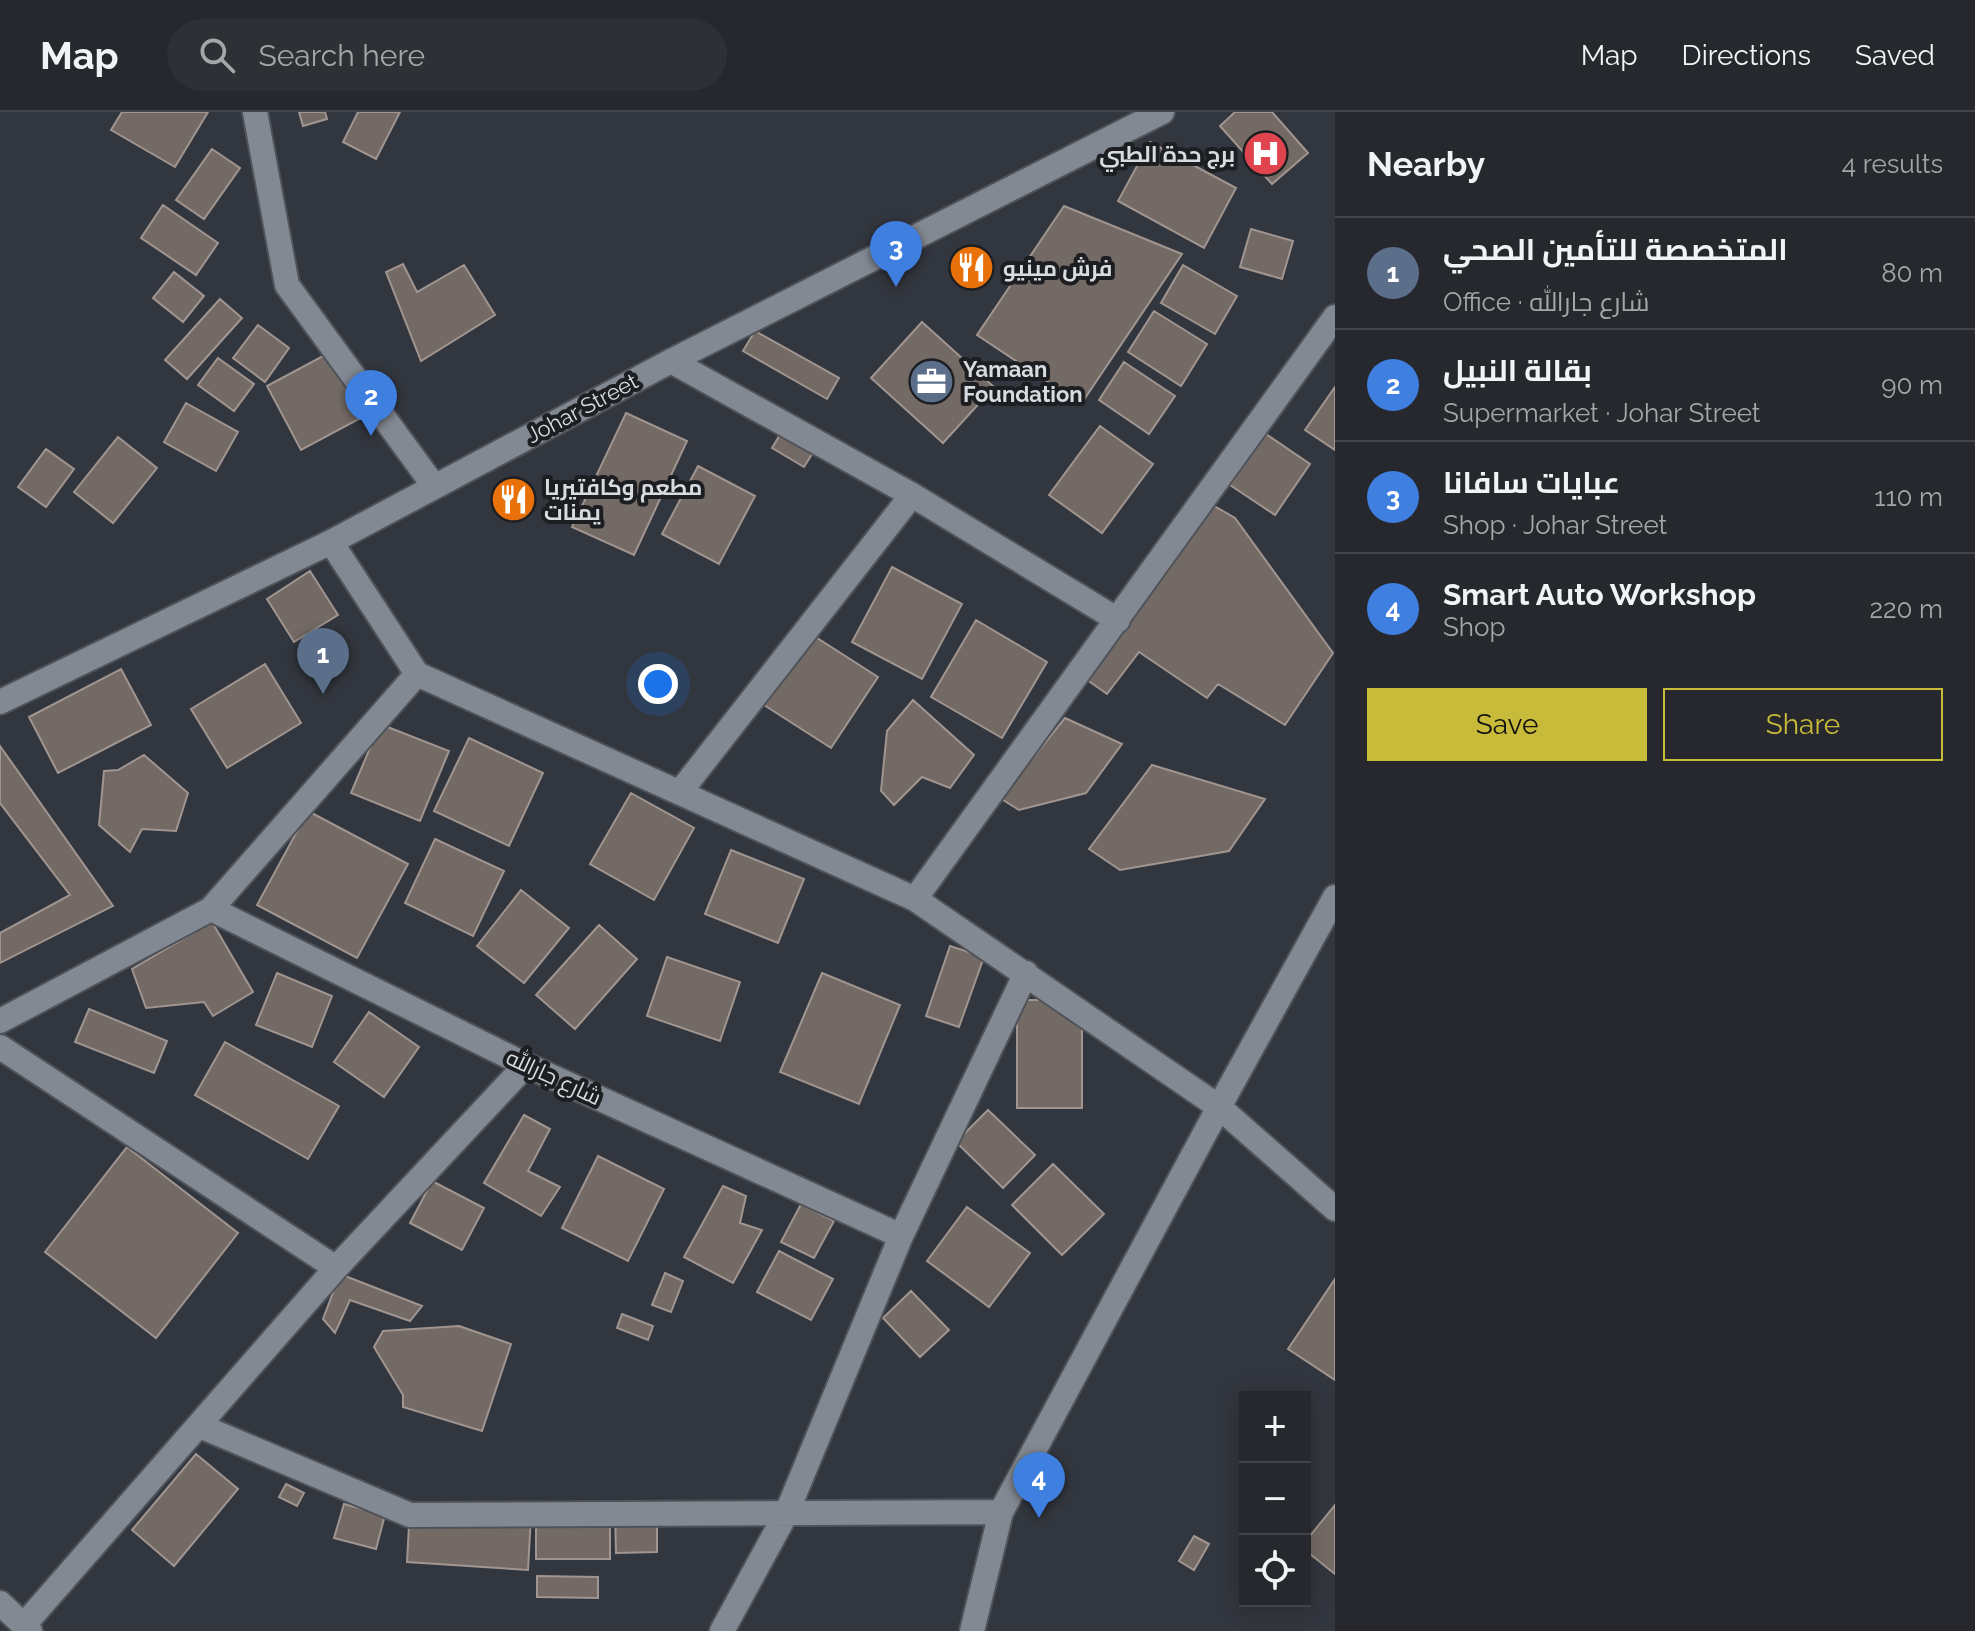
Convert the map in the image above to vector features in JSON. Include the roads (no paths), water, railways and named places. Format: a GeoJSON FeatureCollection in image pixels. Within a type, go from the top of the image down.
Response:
{"type":"FeatureCollection","features":[{"type":"Feature","properties":{"kind":"street"},"geometry":{"type":"LineString","coordinates":[[255,112],[287,285],[434,486]]}},
{"type":"Feature","properties":{"kind":"street","name":"Johar Street"},"geometry":{"type":"LineString","coordinates":[[0,702],[331,542],[1123,121],[1162,112]]}},
{"type":"Feature","properties":{"kind":"street"},"geometry":{"type":"LineString","coordinates":[[915,899],[1335,317]]}},
{"type":"Feature","properties":{"kind":"street"},"geometry":{"type":"LineString","coordinates":[[671,361],[912,495],[1118,620]]}},
{"type":"Feature","properties":{"kind":"street"},"geometry":{"type":"LineString","coordinates":[[680,792],[912,495]]}},
{"type":"Feature","properties":{"kind":"street"},"geometry":{"type":"LineString","coordinates":[[331,542],[417,674],[915,899],[1219,1107],[1335,1209]]}},
{"type":"Feature","properties":{"kind":"street"},"geometry":{"type":"LineString","coordinates":[[0,1021],[211,909],[417,674]]}},
{"type":"Feature","properties":{"kind":"street"},"geometry":{"type":"LineString","coordinates":[[972,1631],[1001,1512],[1335,897]]}},
{"type":"Feature","properties":{"kind":"street","name":"شارع جارالله"},"geometry":{"type":"LineString","coordinates":[[211,909],[526,1065],[901,1236]]}},
{"type":"Feature","properties":{"kind":"street"},"geometry":{"type":"LineString","coordinates":[[722,1631],[787,1512],[901,1236],[1026,973]]}},
{"type":"Feature","properties":{"kind":"street"},"geometry":{"type":"LineString","coordinates":[[0,1047],[336,1268]]}},
{"type":"Feature","properties":{"kind":"street"},"geometry":{"type":"LineString","coordinates":[[0,1603],[27,1628],[336,1268],[526,1065]]}},
{"type":"Feature","properties":{"kind":"street"},"geometry":{"type":"LineString","coordinates":[[200,1426],[410,1515],[1001,1512]]}},
{"type":"Feature","properties":{"kind":"place","name":"برج حدة الطبي"},"geometry":{"type":"Point","coordinates":[1266,154]}},
{"type":"Feature","properties":{"kind":"place","name":"فرش مينيو"},"geometry":{"type":"Point","coordinates":[972,268]}},
{"type":"Feature","properties":{"kind":"place","name":"عبايات سافانا"},"geometry":{"type":"Point","coordinates":[896,287]}},
{"type":"Feature","properties":{"kind":"place","name":"Yamaan Foundation"},"geometry":{"type":"Point","coordinates":[932,382]}},
{"type":"Feature","properties":{"kind":"place","name":"بقالة النبيل"},"geometry":{"type":"Point","coordinates":[371,436]}},
{"type":"Feature","properties":{"kind":"place","name":"مطعم وكافتيريا يمنات"},"geometry":{"type":"Point","coordinates":[513,500]}},
{"type":"Feature","properties":{"kind":"place","name":"المتخصصة للتأمين الصحي"},"geometry":{"type":"Point","coordinates":[323,694]}},
{"type":"Feature","properties":{"kind":"place","name":"Smart Auto Workshop"},"geometry":{"type":"Point","coordinates":[1039,1518]}}]}
